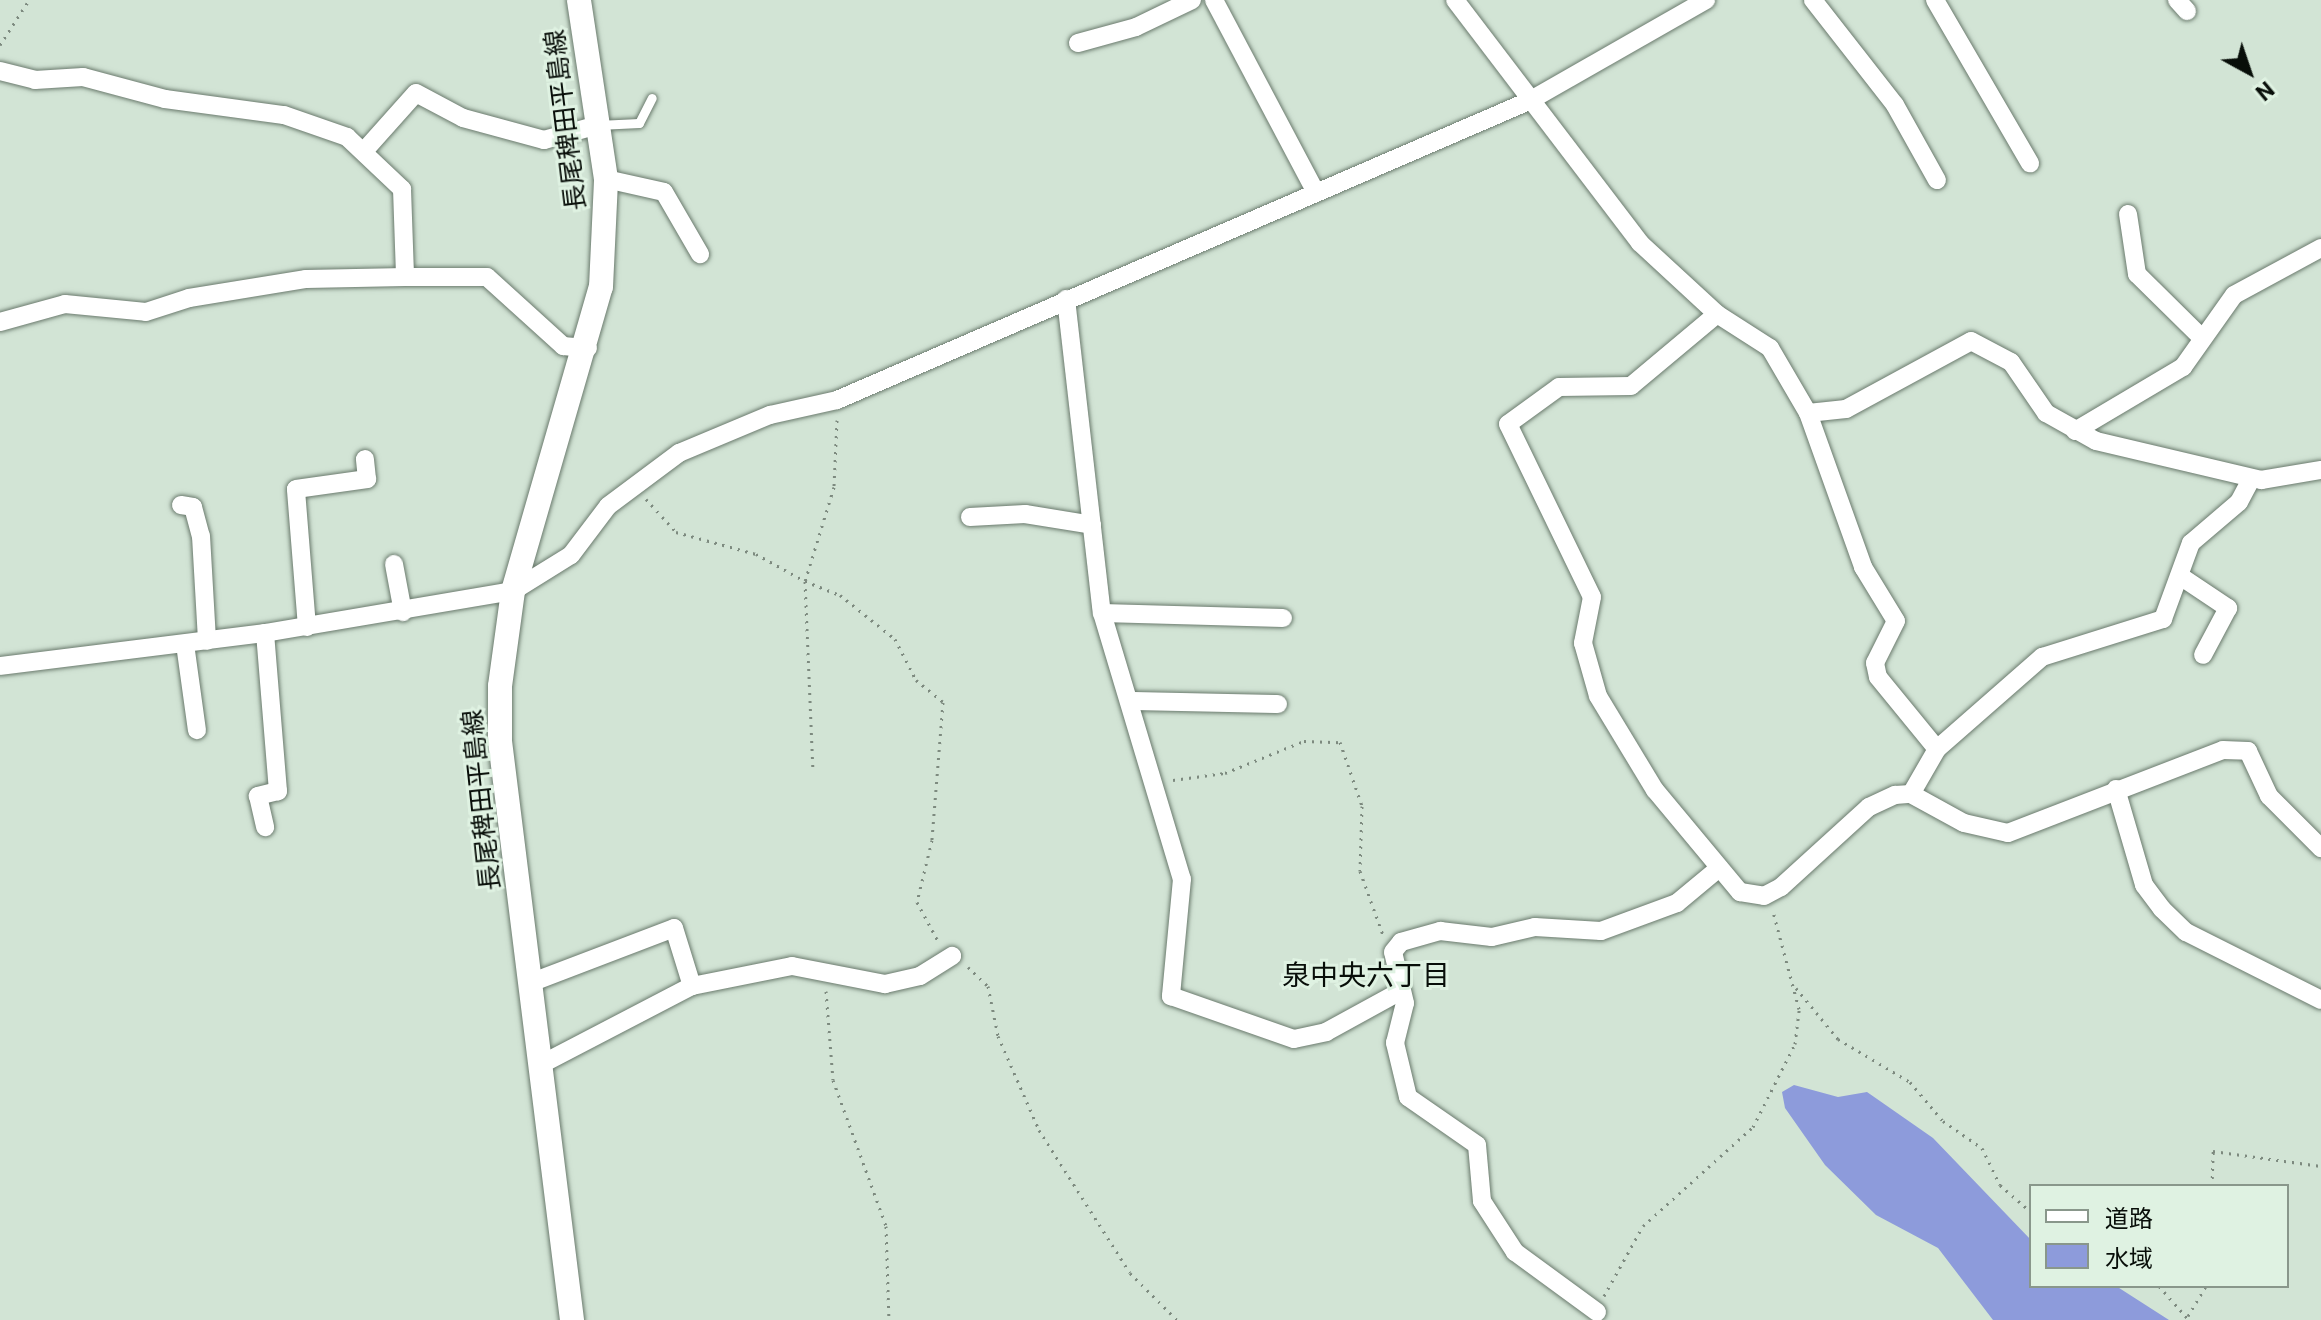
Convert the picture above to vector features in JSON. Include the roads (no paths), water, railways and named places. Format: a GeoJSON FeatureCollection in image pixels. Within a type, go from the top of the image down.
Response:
{"type":"FeatureCollection","features":[{"type":"Feature","properties":{"kind":"main road","name":"長尾稗田平島線"},"geometry":{"type":"LineString","coordinates":[[572,1320],[500,741],[513,591],[588,348],[602,273],[606,179],[579,0]]}},
{"type":"Feature","properties":{"kind":"street"},"geometry":{"type":"LineString","coordinates":[[1078,43],[1136,27],[1192,0]]}},
{"type":"Feature","properties":{"kind":"street"},"geometry":{"type":"LineString","coordinates":[[1214,0],[1316,193]]}},
{"type":"Feature","properties":{"kind":"street"},"geometry":{"type":"LineString","coordinates":[[1455,0],[1640,243],[1717,314],[1770,348],[1808,413],[1863,567],[1896,621],[1875,663],[1878,677],[1937,749]]}},
{"type":"Feature","properties":{"kind":"street"},"geometry":{"type":"LineString","coordinates":[[0,666],[307,627],[513,591],[571,555],[628,487],[679,453],[770,415],[837,400],[1529,101],[1706,0]]}},
{"type":"Feature","properties":{"kind":"street"},"geometry":{"type":"LineString","coordinates":[[1813,0],[1895,105],[1937,180]]}},
{"type":"Feature","properties":{"kind":"street"},"geometry":{"type":"LineString","coordinates":[[1935,0],[2030,163]]}},
{"type":"Feature","properties":{"kind":"street"},"geometry":{"type":"LineString","coordinates":[[1,67],[35,80],[83,77],[165,99],[284,115],[365,150],[402,189],[405,277]]}},
{"type":"Feature","properties":{"kind":"street"},"geometry":{"type":"LineString","coordinates":[[365,150],[416,93],[463,118],[544,140],[598,125]]}},
{"type":"Feature","properties":{"kind":"street"},"geometry":{"type":"LineString","coordinates":[[606,179],[664,192],[700,254]]}},
{"type":"Feature","properties":{"kind":"street"},"geometry":{"type":"LineString","coordinates":[[2128,214],[2137,274],[2202,338]]}},
{"type":"Feature","properties":{"kind":"street"},"geometry":{"type":"LineString","coordinates":[[2075,431],[2170,378],[2234,295],[2321,248]]}},
{"type":"Feature","properties":{"kind":"street"},"geometry":{"type":"LineString","coordinates":[[0,322],[65,304],[146,312],[189,298],[306,279],[487,277],[563,346],[588,348]]}},
{"type":"Feature","properties":{"kind":"street"},"geometry":{"type":"LineString","coordinates":[[1066,299],[1102,613],[1131,701],[1182,879],[1170,990],[1177,1003],[1294,1039],[1326,1032],[1401,991]]}},
{"type":"Feature","properties":{"kind":"street"},"geometry":{"type":"LineString","coordinates":[[1717,314],[1631,386],[1559,387],[1508,424],[1592,597],[1583,643],[1598,696],[1655,790],[1740,892],[1764,896],[1781,887],[1869,807],[1911,794],[1937,749],[2042,657],[2156,624],[2168,613],[2191,543],[2239,502],[2251,479]]}},
{"type":"Feature","properties":{"kind":"street"},"geometry":{"type":"LineString","coordinates":[[1808,413],[1846,409],[1971,341],[2011,362],[2046,413],[2075,431],[2251,479],[2321,470]]}},
{"type":"Feature","properties":{"kind":"street"},"geometry":{"type":"LineString","coordinates":[[307,627],[296,489],[368,487],[365,459]]}},
{"type":"Feature","properties":{"kind":"street"},"geometry":{"type":"LineString","coordinates":[[181,505],[193,507],[201,536],[207,641]]}},
{"type":"Feature","properties":{"kind":"street"},"geometry":{"type":"LineString","coordinates":[[970,517],[1025,514],[1092,525]]}},
{"type":"Feature","properties":{"kind":"street"},"geometry":{"type":"LineString","coordinates":[[394,564],[403,612]]}},
{"type":"Feature","properties":{"kind":"street"},"geometry":{"type":"LineString","coordinates":[[2180,576],[2228,608],[2203,655]]}},
{"type":"Feature","properties":{"kind":"street"},"geometry":{"type":"LineString","coordinates":[[1102,613],[1283,618]]}},
{"type":"Feature","properties":{"kind":"street"},"geometry":{"type":"LineString","coordinates":[[265,633],[287,790],[258,796],[265,827]]}},
{"type":"Feature","properties":{"kind":"street"},"geometry":{"type":"LineString","coordinates":[[185,644],[197,730]]}},
{"type":"Feature","properties":{"kind":"street"},"geometry":{"type":"LineString","coordinates":[[1131,701],[1278,704]]}},
{"type":"Feature","properties":{"kind":"street"},"geometry":{"type":"LineString","coordinates":[[1911,794],[1964,823],[2008,833],[2198,756],[2242,749],[2269,796],[2321,848]]}},
{"type":"Feature","properties":{"kind":"street"},"geometry":{"type":"LineString","coordinates":[[2116,789],[2144,885],[2162,909],[2186,932],[2321,1000]]}},
{"type":"Feature","properties":{"kind":"street"},"geometry":{"type":"LineString","coordinates":[[1597,1312],[1515,1252],[1482,1201],[1477,1145],[1408,1097],[1395,1043],[1404,1016],[1393,952],[1401,942],[1440,931],[1492,937],[1535,927],[1601,931],[1677,903],[1719,868]]}},
{"type":"Feature","properties":{"kind":"street"},"geometry":{"type":"LineString","coordinates":[[530,983],[674,928],[692,986]]}},
{"type":"Feature","properties":{"kind":"street"},"geometry":{"type":"LineString","coordinates":[[540,1065],[692,986],[792,966],[825,975],[885,984],[920,976],[952,956]]}},
{"type":"Feature","properties":{"kind":"lane"},"geometry":{"type":"LineString","coordinates":[[598,125],[639,123],[652,98]]}},
{"type":"Feature","properties":{"kind":"water"},"geometry":{"type":"Polygon","coordinates":[[[1794,1085],[1838,1097],[1867,1092],[1933,1138],[2029,1238],[2029,1288],[2119,1288],[2169,1320],[1993,1320],[1938,1248],[1876,1215],[1825,1165],[1785,1108],[1782,1092],[1794,1085]]]}},
{"type":"Feature","properties":{"kind":"district","name":"泉中央六丁目"},"geometry":{"type":"Point","coordinates":[1366,976]}}]}
